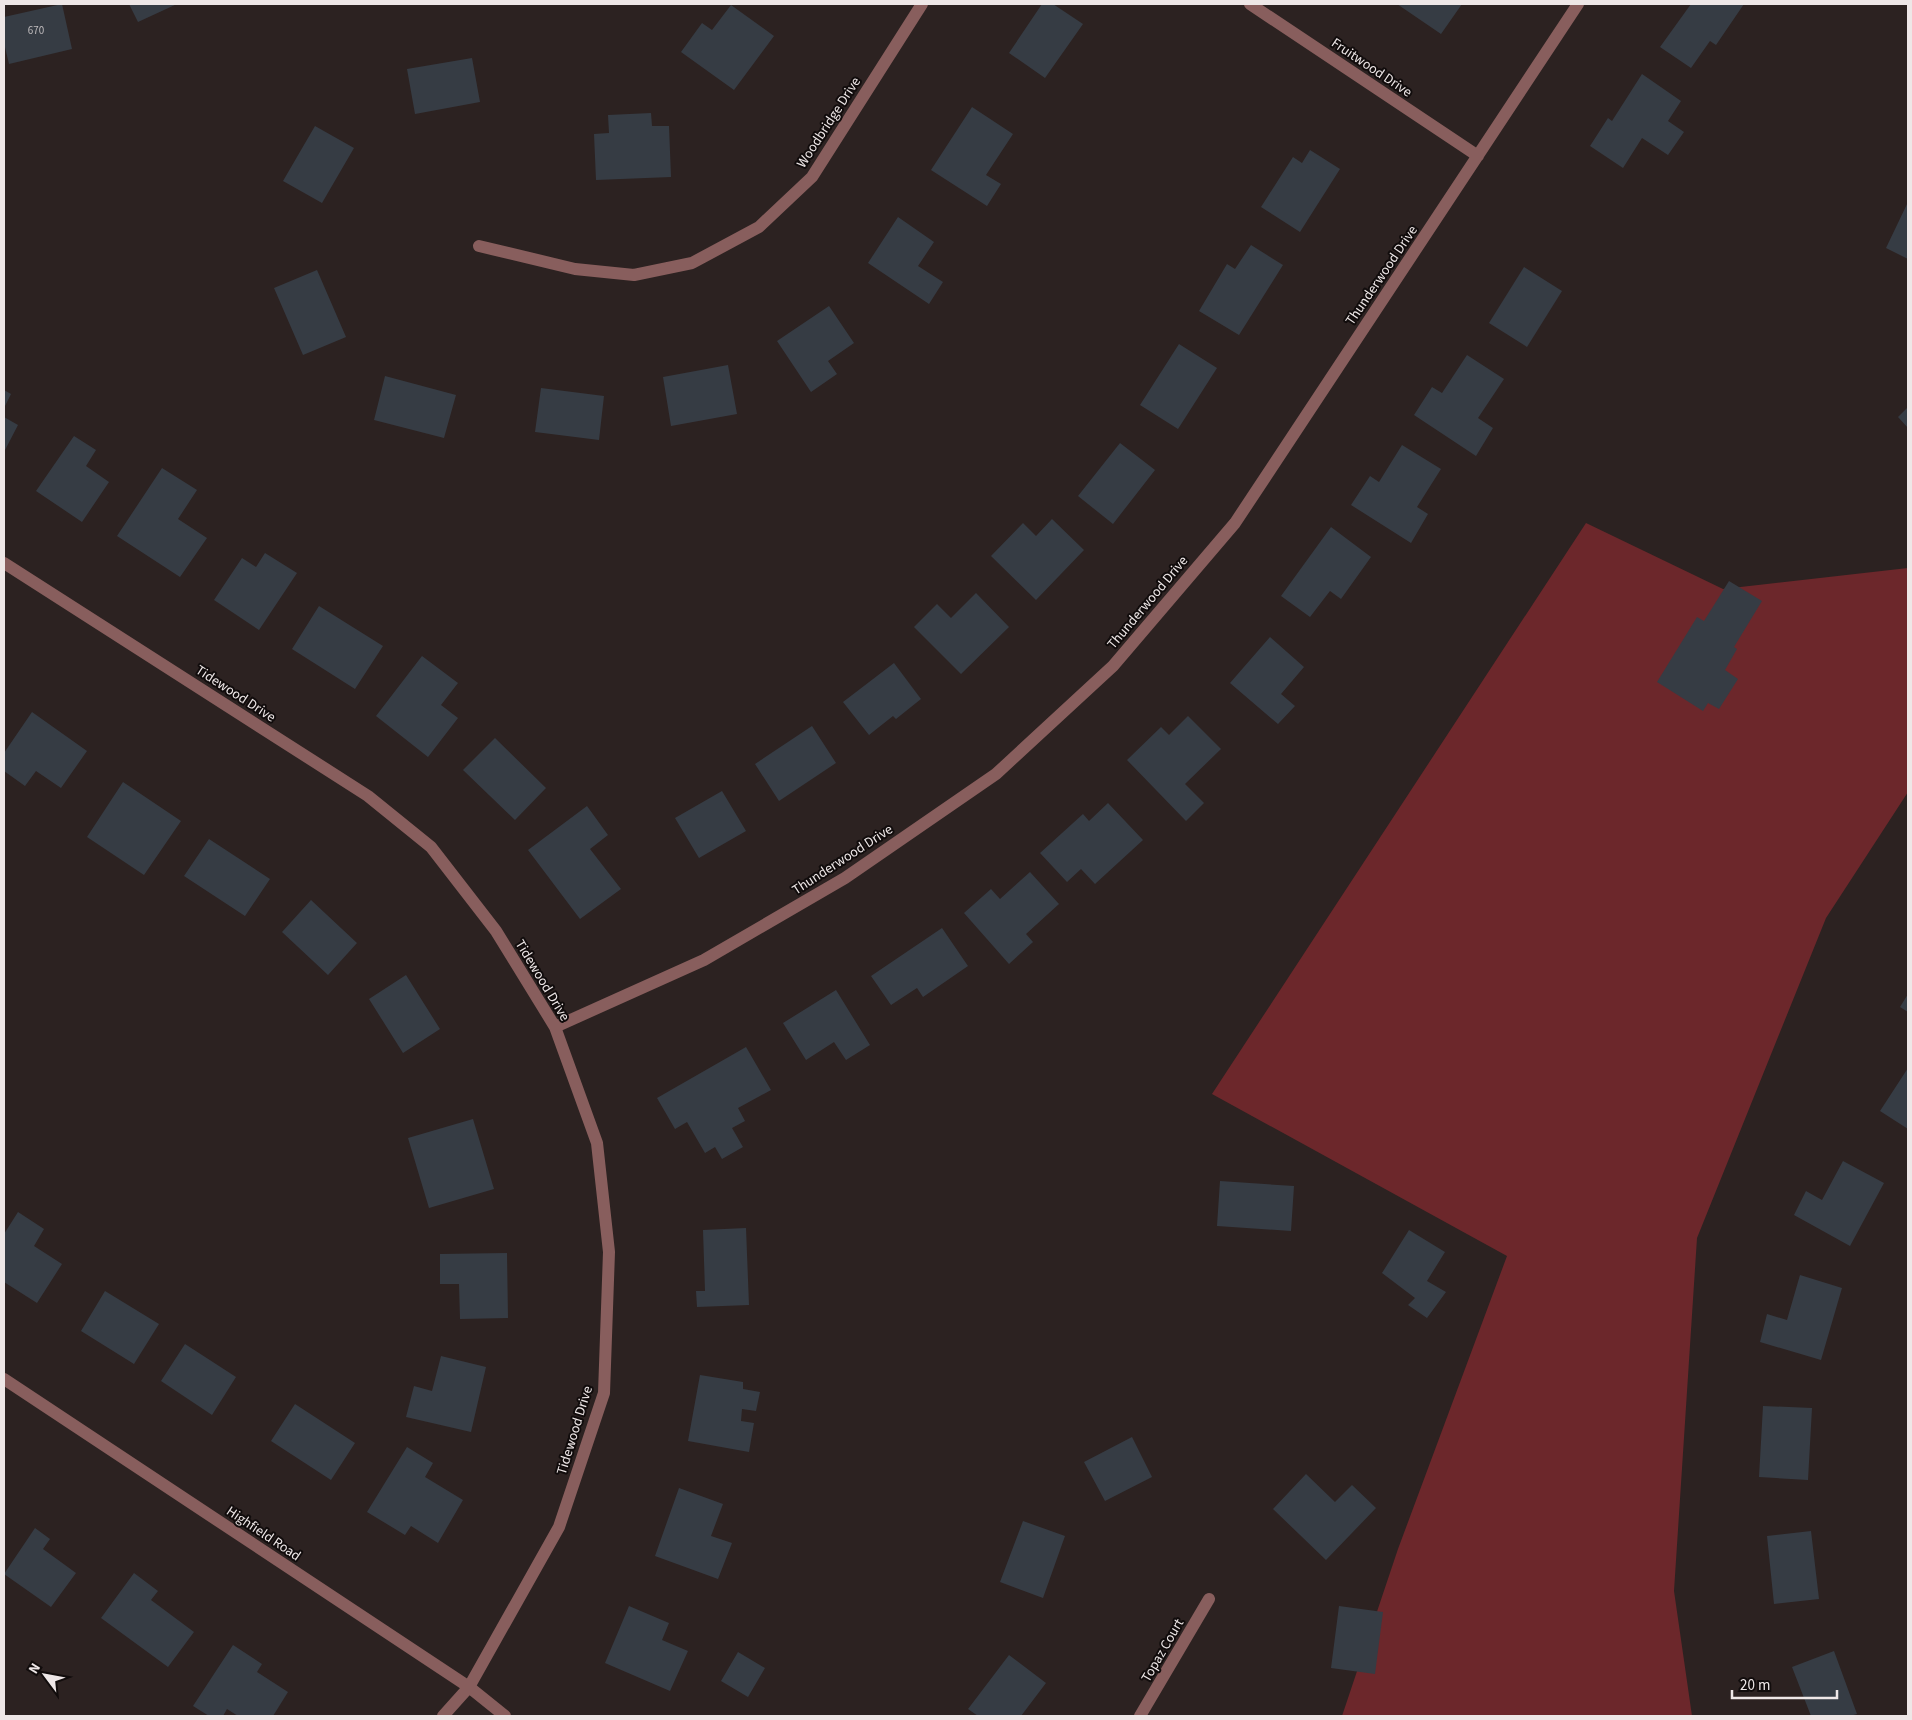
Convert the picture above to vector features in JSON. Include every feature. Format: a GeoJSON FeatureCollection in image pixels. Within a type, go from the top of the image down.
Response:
{"type":"FeatureCollection","features":[{"type":"Feature","properties":{"kind":"street","name":"Woodbridge Drive"},"geometry":{"type":"LineString","coordinates":[[479,246],[575,269],[634,275],[692,263],[760,227],[812,177],[922,4]]}},
{"type":"Feature","properties":{"kind":"street","name":"Fruitwood Drive"},"geometry":{"type":"LineString","coordinates":[[1250,4],[1478,156]]}},
{"type":"Feature","properties":{"kind":"street","name":"Thunderwood Drive"},"geometry":{"type":"LineString","coordinates":[[555,1027],[704,960],[845,878],[996,774],[1113,666],[1234,523],[1578,4]]}},
{"type":"Feature","properties":{"kind":"street","name":"Tidewood Drive"},"geometry":{"type":"LineString","coordinates":[[4,563],[368,796],[431,847],[496,931],[555,1027],[597,1143],[609,1252],[604,1393],[559,1527],[469,1687]]}},
{"type":"Feature","properties":{"kind":"street","name":"Highfield Road"},"geometry":{"type":"LineString","coordinates":[[4,1378],[469,1687],[505,1716]]}},
{"type":"Feature","properties":{"kind":"street","name":"Topaz Court"},"geometry":{"type":"LineString","coordinates":[[1140,1716],[1209,1599]]}},
{"type":"Feature","properties":{"kind":"street"},"geometry":{"type":"LineString","coordinates":[[443,1716],[469,1687]]}},
{"type":"Feature","properties":{"kind":"shaded area"},"geometry":{"type":"Polygon","coordinates":[[[1586,523],[1723,589],[1908,568],[1908,792],[1826,918],[1697,1238],[1674,1591],[1692,1716],[1342,1716],[1398,1549],[1507,1256],[1212,1094],[1586,523]]]}},
{"type":"Feature","properties":{"kind":"building"},"geometry":{"type":"Polygon","coordinates":[[[62,4],[72,49],[9,64],[4,43],[4,17],[62,4]]]}},
{"type":"Feature","properties":{"kind":"building"},"geometry":{"type":"Polygon","coordinates":[[[129,4],[177,4],[138,22],[129,4]]]}},
{"type":"Feature","properties":{"kind":"building"},"geometry":{"type":"Polygon","coordinates":[[[1042,4],[1053,4],[1083,24],[1045,78],[1009,53],[1042,4]]]}},
{"type":"Feature","properties":{"kind":"building"},"geometry":{"type":"Polygon","coordinates":[[[1397,4],[1462,4],[1441,34],[1397,4]]]}},
{"type":"Feature","properties":{"kind":"building"},"geometry":{"type":"Polygon","coordinates":[[[1691,4],[1744,4],[1716,45],[1710,41],[1691,68],[1660,47],[1691,4]]]}},
{"type":"Feature","properties":{"kind":"building"},"geometry":{"type":"Polygon","coordinates":[[[731,5],[774,36],[734,90],[681,52],[702,23],[712,30],[731,5]]]}},
{"type":"Feature","properties":{"kind":"building"},"geometry":{"type":"Polygon","coordinates":[[[472,58],[480,102],[415,114],[407,69],[472,58]]]}},
{"type":"Feature","properties":{"kind":"building"},"geometry":{"type":"Polygon","coordinates":[[[1642,74],[1681,101],[1668,121],[1684,132],[1668,155],[1642,138],[1623,168],[1590,146],[1608,118],[1612,121],[1642,74]]]}},
{"type":"Feature","properties":{"kind":"building"},"geometry":{"type":"Polygon","coordinates":[[[972,107],[1013,134],[986,175],[1001,184],[987,206],[931,170],[972,107]]]}},
{"type":"Feature","properties":{"kind":"building"},"geometry":{"type":"Polygon","coordinates":[[[651,113],[652,126],[669,126],[671,177],[596,180],[594,134],[609,133],[608,115],[651,113]]]}},
{"type":"Feature","properties":{"kind":"building"},"geometry":{"type":"Polygon","coordinates":[[[315,126],[354,148],[322,203],[283,181],[315,126]]]}},
{"type":"Feature","properties":{"kind":"building"},"geometry":{"type":"Polygon","coordinates":[[[1310,150],[1340,169],[1300,232],[1261,207],[1293,157],[1302,163],[1310,150]]]}},
{"type":"Feature","properties":{"kind":"building"},"geometry":{"type":"Polygon","coordinates":[[[1908,202],[1908,259],[1886,248],[1908,202]]]}},
{"type":"Feature","properties":{"kind":"building"},"geometry":{"type":"Polygon","coordinates":[[[898,217],[934,242],[918,266],[943,282],[929,304],[868,263],[898,217]]]}},
{"type":"Feature","properties":{"kind":"building"},"geometry":{"type":"Polygon","coordinates":[[[1251,245],[1283,265],[1239,335],[1199,311],[1227,264],[1235,269],[1251,245]]]}},
{"type":"Feature","properties":{"kind":"building"},"geometry":{"type":"Polygon","coordinates":[[[1524,267],[1562,291],[1527,347],[1489,323],[1524,267]]]}},
{"type":"Feature","properties":{"kind":"building"},"geometry":{"type":"Polygon","coordinates":[[[317,270],[346,337],[303,355],[274,288],[317,270]]]}},
{"type":"Feature","properties":{"kind":"building"},"geometry":{"type":"Polygon","coordinates":[[[829,306],[854,343],[828,361],[837,374],[811,392],[777,341],[829,306]]]}},
{"type":"Feature","properties":{"kind":"building"},"geometry":{"type":"Polygon","coordinates":[[[1179,344],[1217,368],[1178,429],[1140,405],[1179,344]]]}},
{"type":"Feature","properties":{"kind":"building"},"geometry":{"type":"Polygon","coordinates":[[[1467,355],[1504,379],[1478,418],[1493,428],[1476,456],[1414,415],[1432,387],[1442,393],[1467,355]]]}},
{"type":"Feature","properties":{"kind":"building"},"geometry":{"type":"Polygon","coordinates":[[[728,365],[737,414],[671,426],[663,377],[728,365]]]}},
{"type":"Feature","properties":{"kind":"building"},"geometry":{"type":"Polygon","coordinates":[[[385,376],[456,395],[444,438],[374,420],[385,376]]]}},
{"type":"Feature","properties":{"kind":"building"},"geometry":{"type":"Polygon","coordinates":[[[541,388],[604,396],[599,440],[535,432],[541,388]]]}},
{"type":"Feature","properties":{"kind":"building"},"geometry":{"type":"Polygon","coordinates":[[[4,390],[11,394],[4,408],[4,390]]]}},
{"type":"Feature","properties":{"kind":"building"},"geometry":{"type":"Polygon","coordinates":[[[1908,407],[1908,428],[1898,417],[1908,407]]]}},
{"type":"Feature","properties":{"kind":"building"},"geometry":{"type":"Polygon","coordinates":[[[4,417],[18,425],[4,452],[4,417]]]}},
{"type":"Feature","properties":{"kind":"building"},"geometry":{"type":"Polygon","coordinates":[[[74,436],[96,450],[86,466],[109,482],[82,522],[36,491],[74,436]]]}},
{"type":"Feature","properties":{"kind":"building"},"geometry":{"type":"Polygon","coordinates":[[[1120,443],[1155,470],[1113,524],[1078,496],[1120,443]]]}},
{"type":"Feature","properties":{"kind":"building"},"geometry":{"type":"Polygon","coordinates":[[[1402,445],[1441,469],[1417,507],[1428,514],[1411,543],[1351,505],[1370,476],[1379,482],[1402,445]]]}},
{"type":"Feature","properties":{"kind":"building"},"geometry":{"type":"Polygon","coordinates":[[[162,468],[197,490],[178,519],[207,538],[180,577],[117,536],[162,468]]]}},
{"type":"Feature","properties":{"kind":"building"},"geometry":{"type":"Polygon","coordinates":[[[1052,519],[1084,550],[1036,600],[991,556],[1023,523],[1036,536],[1052,519]]]}},
{"type":"Feature","properties":{"kind":"building"},"geometry":{"type":"Polygon","coordinates":[[[1331,527],[1371,557],[1341,599],[1330,591],[1310,617],[1281,596],[1331,527]]]}},
{"type":"Feature","properties":{"kind":"building"},"geometry":{"type":"Polygon","coordinates":[[[265,553],[297,573],[259,630],[214,600],[242,558],[256,567],[265,553]]]}},
{"type":"Feature","properties":{"kind":"building"},"geometry":{"type":"Polygon","coordinates":[[[1729,581],[1762,601],[1734,647],[1737,649],[1725,670],[1738,679],[1719,709],[1708,703],[1703,711],[1657,682],[1697,617],[1704,621],[1729,581]]]}},
{"type":"Feature","properties":{"kind":"building"},"geometry":{"type":"Polygon","coordinates":[[[976,593],[1009,627],[961,674],[914,627],[937,604],[951,618],[976,593]]]}},
{"type":"Feature","properties":{"kind":"building"},"geometry":{"type":"Polygon","coordinates":[[[319,606],[383,646],[355,689],[292,649],[319,606]]]}},
{"type":"Feature","properties":{"kind":"building"},"geometry":{"type":"Polygon","coordinates":[[[1270,637],[1304,667],[1281,694],[1295,706],[1278,724],[1230,683],[1270,637]]]}},
{"type":"Feature","properties":{"kind":"building"},"geometry":{"type":"Polygon","coordinates":[[[422,656],[458,683],[441,705],[458,718],[428,757],[376,716],[422,656]]]}},
{"type":"Feature","properties":{"kind":"building"},"geometry":{"type":"Polygon","coordinates":[[[894,663],[921,699],[896,719],[893,716],[869,735],[843,702],[894,663]]]}},
{"type":"Feature","properties":{"kind":"building"},"geometry":{"type":"Polygon","coordinates":[[[32,712],[87,751],[61,788],[36,771],[25,786],[4,771],[4,753],[32,712]]]}},
{"type":"Feature","properties":{"kind":"building"},"geometry":{"type":"Polygon","coordinates":[[[1188,716],[1221,749],[1185,784],[1204,803],[1186,821],[1127,760],[1161,727],[1169,735],[1188,716]]]}},
{"type":"Feature","properties":{"kind":"building"},"geometry":{"type":"Polygon","coordinates":[[[812,726],[836,763],[779,801],[755,764],[812,726]]]}},
{"type":"Feature","properties":{"kind":"building"},"geometry":{"type":"Polygon","coordinates":[[[495,738],[546,788],[515,820],[463,770],[495,738]]]}},
{"type":"Feature","properties":{"kind":"building"},"geometry":{"type":"Polygon","coordinates":[[[123,782],[181,821],[144,875],[87,837],[123,782]]]}},
{"type":"Feature","properties":{"kind":"building"},"geometry":{"type":"Polygon","coordinates":[[[722,791],[746,831],[699,858],[675,818],[722,791]]]}},
{"type":"Feature","properties":{"kind":"building"},"geometry":{"type":"Polygon","coordinates":[[[1108,803],[1143,840],[1095,884],[1081,869],[1067,882],[1040,853],[1083,814],[1089,821],[1108,803]]]}},
{"type":"Feature","properties":{"kind":"building"},"geometry":{"type":"Polygon","coordinates":[[[587,806],[608,835],[590,849],[621,889],[580,919],[528,850],[587,806]]]}},
{"type":"Feature","properties":{"kind":"building"},"geometry":{"type":"Polygon","coordinates":[[[209,839],[270,879],[245,916],[184,876],[209,839]]]}},
{"type":"Feature","properties":{"kind":"building"},"geometry":{"type":"Polygon","coordinates":[[[1030,872],[1059,904],[1026,934],[1033,942],[1009,964],[964,913],[991,889],[1000,899],[1030,872]]]}},
{"type":"Feature","properties":{"kind":"building"},"geometry":{"type":"Polygon","coordinates":[[[311,900],[357,943],[328,975],[282,932],[311,900]]]}},
{"type":"Feature","properties":{"kind":"building"},"geometry":{"type":"Polygon","coordinates":[[[942,928],[968,966],[923,997],[917,988],[891,1005],[871,976],[942,928]]]}},
{"type":"Feature","properties":{"kind":"building"},"geometry":{"type":"Polygon","coordinates":[[[406,975],[440,1029],[403,1053],[369,999],[406,975]]]}},
{"type":"Feature","properties":{"kind":"building"},"geometry":{"type":"Polygon","coordinates":[[[836,990],[870,1045],[846,1060],[834,1042],[806,1060],[783,1023],[836,990]]]}},
{"type":"Feature","properties":{"kind":"building"},"geometry":{"type":"Polygon","coordinates":[[[1908,994],[1908,1012],[1900,1007],[1908,994]]]}},
{"type":"Feature","properties":{"kind":"building"},"geometry":{"type":"Polygon","coordinates":[[[746,1047],[771,1090],[738,1108],[745,1121],[732,1128],[743,1147],[722,1159],[715,1147],[705,1153],[687,1122],[675,1129],[657,1098],[746,1047]]]}},
{"type":"Feature","properties":{"kind":"building"},"geometry":{"type":"Polygon","coordinates":[[[1908,1068],[1908,1129],[1880,1111],[1908,1068]]]}},
{"type":"Feature","properties":{"kind":"building"},"geometry":{"type":"Polygon","coordinates":[[[473,1119],[494,1189],[429,1208],[408,1138],[473,1119]]]}},
{"type":"Feature","properties":{"kind":"building"},"geometry":{"type":"Polygon","coordinates":[[[1843,1161],[1884,1183],[1850,1246],[1794,1215],[1806,1191],[1822,1200],[1843,1161]]]}},
{"type":"Feature","properties":{"kind":"building"},"geometry":{"type":"Polygon","coordinates":[[[1220,1181],[1294,1186],[1291,1231],[1217,1226],[1220,1181]]]}},
{"type":"Feature","properties":{"kind":"building"},"geometry":{"type":"Polygon","coordinates":[[[18,1212],[44,1229],[34,1246],[62,1264],[37,1303],[4,1282],[4,1234],[18,1212]]]}},
{"type":"Feature","properties":{"kind":"building"},"geometry":{"type":"Polygon","coordinates":[[[746,1228],[749,1305],[697,1307],[696,1291],[705,1291],[703,1230],[746,1228]]]}},
{"type":"Feature","properties":{"kind":"building"},"geometry":{"type":"Polygon","coordinates":[[[1409,1230],[1445,1252],[1427,1281],[1446,1292],[1427,1318],[1408,1305],[1415,1298],[1382,1273],[1409,1230]]]}},
{"type":"Feature","properties":{"kind":"building"},"geometry":{"type":"Polygon","coordinates":[[[507,1253],[508,1318],[460,1319],[459,1284],[440,1284],[440,1254],[507,1253]]]}},
{"type":"Feature","properties":{"kind":"building"},"geometry":{"type":"Polygon","coordinates":[[[1800,1275],[1842,1288],[1821,1360],[1760,1342],[1767,1314],[1787,1320],[1800,1275]]]}},
{"type":"Feature","properties":{"kind":"building"},"geometry":{"type":"Polygon","coordinates":[[[105,1291],[159,1324],[134,1364],[81,1331],[105,1291]]]}},
{"type":"Feature","properties":{"kind":"building"},"geometry":{"type":"Polygon","coordinates":[[[185,1344],[236,1377],[212,1415],[161,1381],[185,1344]]]}},
{"type":"Feature","properties":{"kind":"building"},"geometry":{"type":"Polygon","coordinates":[[[441,1356],[486,1367],[471,1432],[406,1417],[414,1386],[432,1391],[441,1356]]]}},
{"type":"Feature","properties":{"kind":"building"},"geometry":{"type":"Polygon","coordinates":[[[700,1375],[743,1382],[743,1389],[760,1392],[756,1411],[742,1409],[741,1421],[754,1423],[749,1452],[688,1441],[700,1375]]]}},
{"type":"Feature","properties":{"kind":"building"},"geometry":{"type":"Polygon","coordinates":[[[295,1404],[355,1443],[331,1480],[271,1441],[295,1404]]]}},
{"type":"Feature","properties":{"kind":"building"},"geometry":{"type":"Polygon","coordinates":[[[1763,1406],[1812,1408],[1808,1480],[1759,1477],[1763,1406]]]}},
{"type":"Feature","properties":{"kind":"building"},"geometry":{"type":"Polygon","coordinates":[[[1132,1437],[1152,1477],[1105,1501],[1084,1462],[1132,1437]]]}},
{"type":"Feature","properties":{"kind":"building"},"geometry":{"type":"Polygon","coordinates":[[[407,1447],[433,1463],[425,1477],[463,1500],[438,1543],[411,1526],[405,1535],[367,1512],[407,1447]]]}},
{"type":"Feature","properties":{"kind":"building"},"geometry":{"type":"Polygon","coordinates":[[[1306,1474],[1335,1502],[1352,1485],[1376,1508],[1326,1560],[1273,1509],[1306,1474]]]}},
{"type":"Feature","properties":{"kind":"building"},"geometry":{"type":"Polygon","coordinates":[[[679,1488],[723,1504],[711,1536],[732,1543],[718,1579],[655,1556],[679,1488]]]}},
{"type":"Feature","properties":{"kind":"building"},"geometry":{"type":"Polygon","coordinates":[[[1023,1521],[1065,1536],[1043,1598],[1000,1582],[1023,1521]]]}},
{"type":"Feature","properties":{"kind":"building"},"geometry":{"type":"Polygon","coordinates":[[[35,1528],[50,1539],[43,1549],[76,1573],[51,1607],[4,1574],[35,1528]]]}},
{"type":"Feature","properties":{"kind":"building"},"geometry":{"type":"Polygon","coordinates":[[[1811,1531],[1819,1599],[1774,1604],[1767,1536],[1811,1531]]]}},
{"type":"Feature","properties":{"kind":"building"},"geometry":{"type":"Polygon","coordinates":[[[134,1573],[158,1591],[151,1600],[194,1632],[168,1667],[101,1618],[134,1573]]]}},
{"type":"Feature","properties":{"kind":"building"},"geometry":{"type":"Polygon","coordinates":[[[629,1606],[669,1623],[662,1640],[688,1651],[670,1691],[605,1663],[629,1606]]]}},
{"type":"Feature","properties":{"kind":"building"},"geometry":{"type":"Polygon","coordinates":[[[1339,1606],[1383,1612],[1375,1674],[1331,1668],[1339,1606]]]}},
{"type":"Feature","properties":{"kind":"building"},"geometry":{"type":"Polygon","coordinates":[[[233,1645],[262,1664],[257,1672],[288,1692],[273,1716],[238,1716],[227,1709],[223,1716],[209,1716],[193,1706],[233,1645]]]}},
{"type":"Feature","properties":{"kind":"building"},"geometry":{"type":"Polygon","coordinates":[[[1834,1651],[1857,1714],[1850,1716],[1811,1716],[1792,1667],[1834,1651]]]}},
{"type":"Feature","properties":{"kind":"building"},"geometry":{"type":"Polygon","coordinates":[[[738,1652],[765,1668],[748,1697],[721,1681],[738,1652]]]}},
{"type":"Feature","properties":{"kind":"building"},"geometry":{"type":"Polygon","coordinates":[[[1009,1655],[1046,1683],[1021,1716],[978,1716],[968,1709],[1009,1655]]]}}]}
